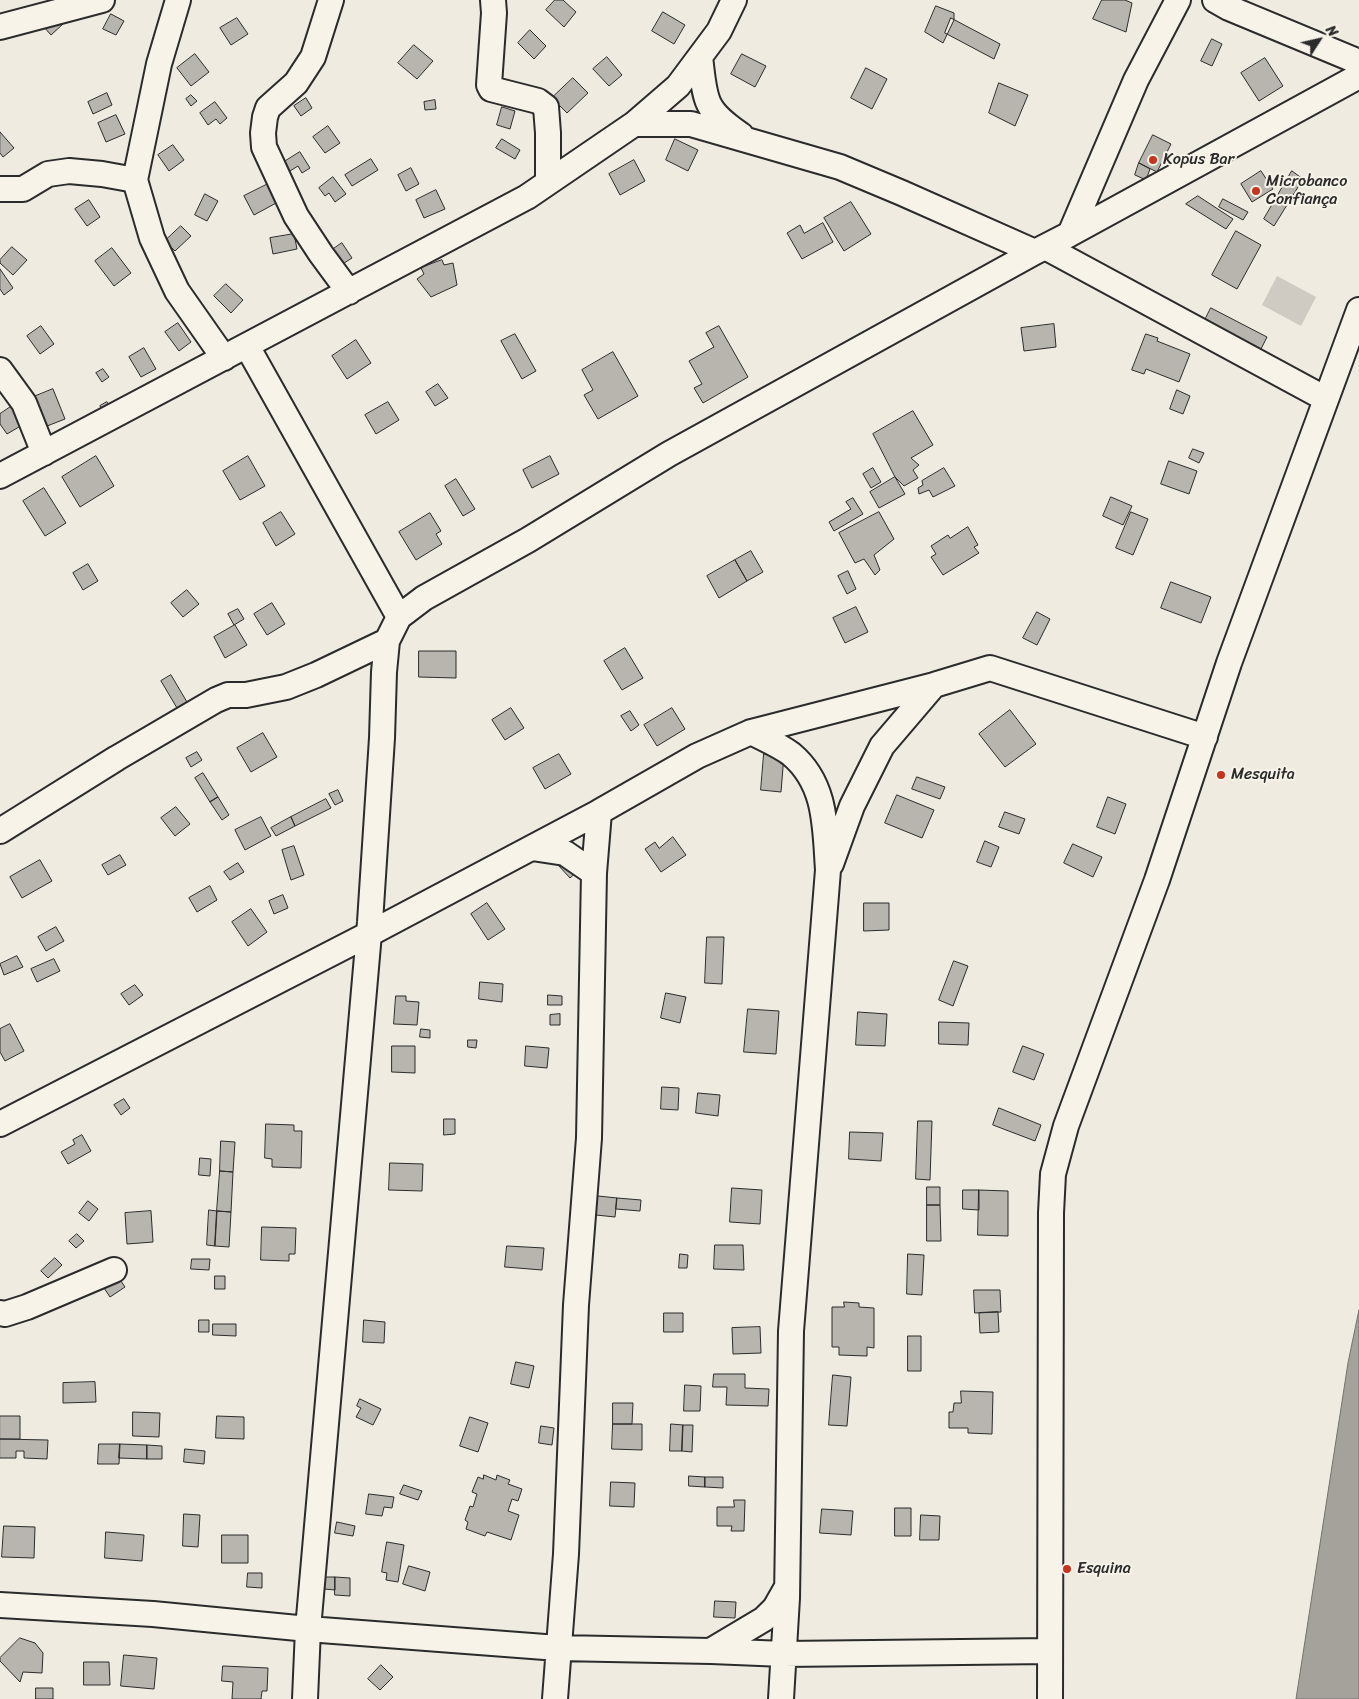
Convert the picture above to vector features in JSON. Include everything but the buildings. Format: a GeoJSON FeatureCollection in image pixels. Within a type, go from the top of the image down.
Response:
{"type":"FeatureCollection","features":[{"type":"Feature","properties":{"kind":"street"},"geometry":{"type":"LineString","coordinates":[[0,27],[102,0]]}},
{"type":"Feature","properties":{"kind":"street"},"geometry":{"type":"LineString","coordinates":[[178,0],[158,64],[136,180],[152,238],[177,291],[224,358]]}},
{"type":"Feature","properties":{"kind":"street"},"geometry":{"type":"LineString","coordinates":[[331,0],[313,57],[296,83],[268,108],[262,133],[264,147],[296,216],[320,254],[349,292]]}},
{"type":"Feature","properties":{"kind":"street"},"geometry":{"type":"LineString","coordinates":[[492,0],[494,13],[488,86],[491,89],[538,102],[546,107],[548,182]]}},
{"type":"Feature","properties":{"kind":"street"},"geometry":{"type":"LineString","coordinates":[[0,476],[527,197],[634,124],[678,86],[719,31],[734,0]]}},
{"type":"Feature","properties":{"kind":"street"},"geometry":{"type":"LineString","coordinates":[[1070,234],[1136,80],[1178,0]]}},
{"type":"Feature","properties":{"kind":"street"},"geometry":{"type":"LineString","coordinates":[[1215,0],[1236,7],[1359,62]]}},
{"type":"Feature","properties":{"kind":"street"},"geometry":{"type":"LineString","coordinates":[[700,57],[709,105],[721,120],[745,139]]}},
{"type":"Feature","properties":{"kind":"street"},"geometry":{"type":"LineString","coordinates":[[305,1699],[308,1629],[369,934],[382,738],[384,672],[387,641],[399,617],[424,598],[528,540],[669,454],[1359,76]]}},
{"type":"Feature","properties":{"kind":"street"},"geometry":{"type":"LineString","coordinates":[[634,124],[692,124],[840,168],[1040,250],[1326,399]]}},
{"type":"Feature","properties":{"kind":"street"},"geometry":{"type":"LineString","coordinates":[[0,189],[23,190],[48,174],[69,171],[136,180]]}},
{"type":"Feature","properties":{"kind":"street"},"geometry":{"type":"LineString","coordinates":[[1050,1699],[1051,1213],[1053,1174],[1066,1126],[1157,880],[1229,663],[1359,310]]}},
{"type":"Feature","properties":{"kind":"street"},"geometry":{"type":"LineString","coordinates":[[247,346],[399,617]]}},
{"type":"Feature","properties":{"kind":"street"},"geometry":{"type":"LineString","coordinates":[[0,370],[24,403],[44,453]]}},
{"type":"Feature","properties":{"kind":"street"},"geometry":{"type":"LineString","coordinates":[[0,831],[117,758],[216,700],[228,695],[286,687],[316,675],[387,641]]}},
{"type":"Feature","properties":{"kind":"street"},"geometry":{"type":"LineString","coordinates":[[0,1124],[532,848],[697,756],[751,732],[934,685],[990,668],[1205,737]]}},
{"type":"Feature","properties":{"kind":"street"},"geometry":{"type":"LineString","coordinates":[[828,870],[852,806],[882,746],[934,685]]}},
{"type":"Feature","properties":{"kind":"street"},"geometry":{"type":"LineString","coordinates":[[751,732],[789,753],[810,774],[823,807],[828,870],[791,1331],[787,1587],[781,1699]]}},
{"type":"Feature","properties":{"kind":"street"},"geometry":{"type":"LineString","coordinates":[[555,1699],[566,1554],[576,1305],[588,1138],[594,873],[599,812]]}},
{"type":"Feature","properties":{"kind":"street"},"geometry":{"type":"LineString","coordinates":[[532,848],[565,853],[594,873]]}},
{"type":"Feature","properties":{"kind":"street"},"geometry":{"type":"LineString","coordinates":[[0,1314],[6,1314],[27,1307],[114,1270]]}},
{"type":"Feature","properties":{"kind":"street"},"geometry":{"type":"LineString","coordinates":[[711,1650],[764,1619],[775,1608],[787,1587]]}},
{"type":"Feature","properties":{"kind":"street"},"geometry":{"type":"LineString","coordinates":[[0,1604],[153,1614],[308,1629],[558,1648],[711,1650],[784,1654],[1050,1651]]}},
{"type":"Feature","properties":{"kind":"shaded area"},"geometry":{"type":"Polygon","coordinates":[[[1277,276],[1316,297],[1301,326],[1262,305],[1277,276]]]}},
{"type":"Feature","properties":{"kind":"shaded area"},"geometry":{"type":"Polygon","coordinates":[[[1359,1310],[1359,1699],[1296,1699],[1348,1363],[1359,1310]]]}},
{"type":"Feature","properties":{"kind":"place","name":"Kopus Bar"},"geometry":{"type":"Point","coordinates":[1153,160]}},
{"type":"Feature","properties":{"kind":"place","name":"Microbanco Confiança"},"geometry":{"type":"Point","coordinates":[1256,191]}},
{"type":"Feature","properties":{"kind":"place","name":"Mesquita"},"geometry":{"type":"Point","coordinates":[1221,775]}},
{"type":"Feature","properties":{"kind":"place","name":"Esquina"},"geometry":{"type":"Point","coordinates":[1067,1569]}}]}
